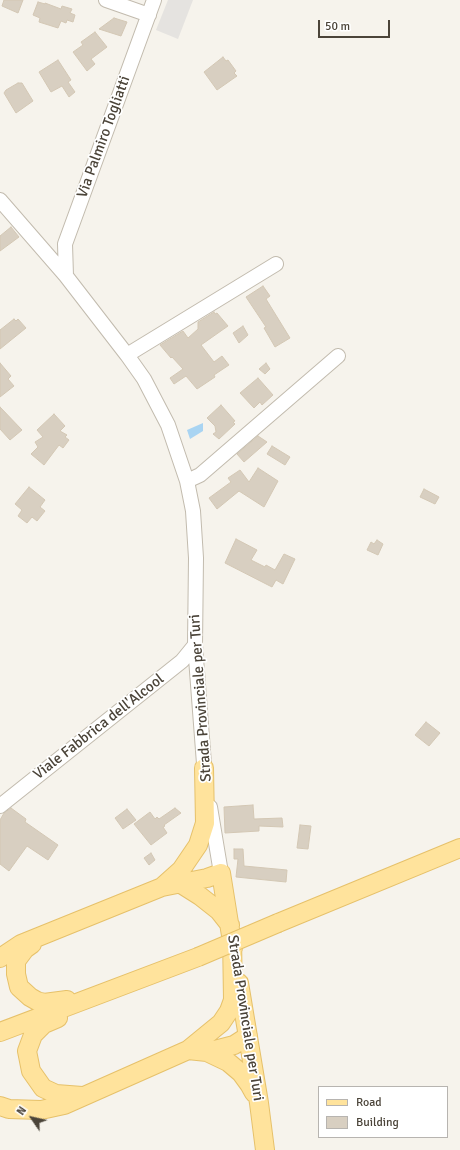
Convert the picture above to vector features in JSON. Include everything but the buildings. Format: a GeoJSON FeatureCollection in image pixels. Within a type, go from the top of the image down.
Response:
{"type":"FeatureCollection","features":[{"type":"Feature","properties":{"kind":"main road"},"geometry":{"type":"LineString","coordinates":[[181,877],[198,845],[205,823],[204,768]]}},
{"type":"Feature","properties":{"kind":"main road"},"geometry":{"type":"LineString","coordinates":[[0,1032],[198,957],[460,848]]}},
{"type":"Feature","properties":{"kind":"main road"},"geometry":{"type":"LineString","coordinates":[[0,958],[21,944],[162,887],[181,877],[207,878],[221,874]]}},
{"type":"Feature","properties":{"kind":"main road","name":"Strada Provinciale per Turi"},"geometry":{"type":"LineString","coordinates":[[221,874],[259,1103],[265,1150]]}},
{"type":"Feature","properties":{"kind":"main road"},"geometry":{"type":"LineString","coordinates":[[181,877],[200,896],[220,911],[231,931],[233,1000],[221,1023],[207,1043]]}},
{"type":"Feature","properties":{"kind":"main road"},"geometry":{"type":"LineString","coordinates":[[38,938],[25,949],[16,961],[16,974],[20,987],[30,997],[44,1003],[63,1001],[118,988]]}},
{"type":"Feature","properties":{"kind":"main road"},"geometry":{"type":"LineString","coordinates":[[87,1096],[56,1094],[43,1088],[31,1071],[27,1051],[33,1036],[44,1024],[118,988]]}},
{"type":"Feature","properties":{"kind":"main road"},"geometry":{"type":"LineString","coordinates":[[0,1106],[9,1109],[41,1110],[64,1105],[188,1050],[231,1033],[248,1036]]}},
{"type":"Feature","properties":{"kind":"main road"},"geometry":{"type":"LineString","coordinates":[[207,1043],[241,1073],[249,1084],[259,1103]]}},
{"type":"Feature","properties":{"kind":"street"},"geometry":{"type":"LineString","coordinates":[[106,0],[148,15]]}},
{"type":"Feature","properties":{"kind":"street","name":"Via Palmiro Togliatti"},"geometry":{"type":"LineString","coordinates":[[66,276],[65,244],[154,0]]}},
{"type":"Feature","properties":{"kind":"street","name":"Strada Provinciale per Turi"},"geometry":{"type":"LineString","coordinates":[[0,200],[66,276],[144,379],[168,425],[187,481],[193,511],[196,558],[195,645],[204,768],[221,874]]}},
{"type":"Feature","properties":{"kind":"street"},"geometry":{"type":"LineString","coordinates":[[37,242],[52,246],[65,244]]}},
{"type":"Feature","properties":{"kind":"street"},"geometry":{"type":"LineString","coordinates":[[127,355],[276,264]]}},
{"type":"Feature","properties":{"kind":"street"},"geometry":{"type":"LineString","coordinates":[[187,481],[200,475],[338,356]]}},
{"type":"Feature","properties":{"kind":"street","name":"Viale Fabbrica dell'Alcool"},"geometry":{"type":"LineString","coordinates":[[0,806],[182,662],[195,645]]}},
{"type":"Feature","properties":{"kind":"shaded area"},"geometry":{"type":"Polygon","coordinates":[[[168,0],[193,0],[178,39],[156,30],[168,0]]]}},
{"type":"Feature","properties":{"kind":"water"},"geometry":{"type":"Polygon","coordinates":[[[203,423],[203,431],[190,439],[187,430],[203,423]]]}}]}
